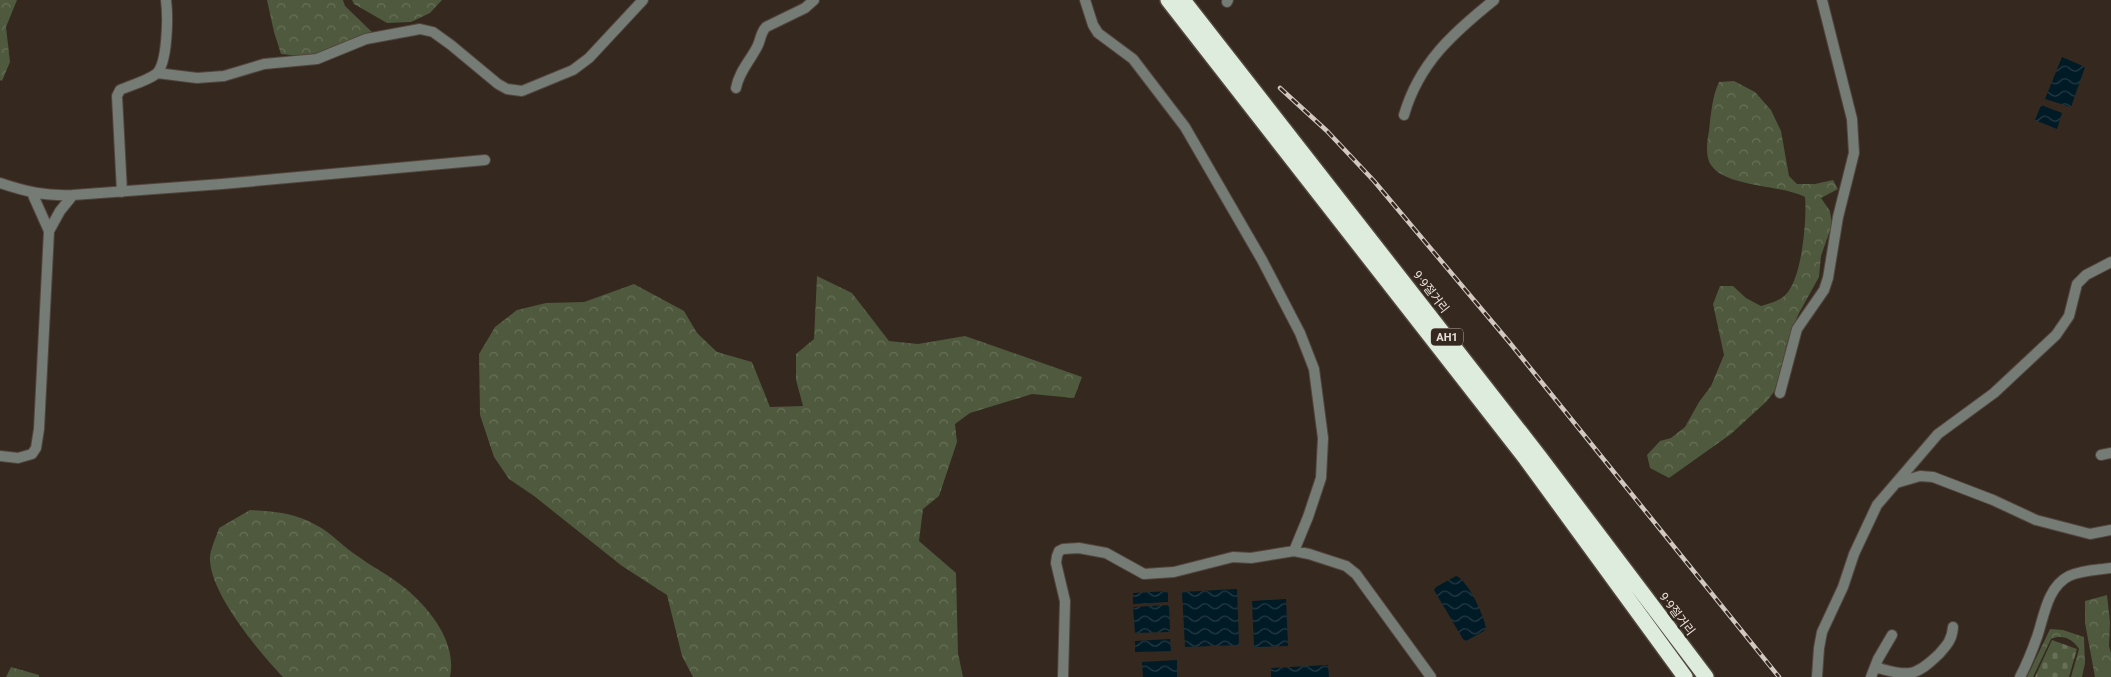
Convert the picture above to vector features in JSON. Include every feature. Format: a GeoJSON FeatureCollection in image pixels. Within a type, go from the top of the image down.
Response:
{"type":"FeatureCollection","features":[{"type":"Feature","properties":{"kind":"highway","name":"AH1"},"geometry":{"type":"LineString","coordinates":[[1168,0],[1526,459],[1685,677]]}},
{"type":"Feature","properties":{"kind":"highway","name":"9·9절거리"},"geometry":{"type":"LineString","coordinates":[[1183,0],[1534,448],[1706,677]]}},
{"type":"Feature","properties":{"kind":"street"},"geometry":{"type":"LineString","coordinates":[[122,192],[117,96],[120,90],[160,69],[166,38],[166,0]]}},
{"type":"Feature","properties":{"kind":"street"},"geometry":{"type":"LineString","coordinates":[[157,72],[188,78],[224,76],[264,64],[317,59],[366,39],[420,29],[433,32],[451,44],[506,89],[522,91],[573,70],[589,58],[642,0]]}},
{"type":"Feature","properties":{"kind":"street"},"geometry":{"type":"LineString","coordinates":[[736,88],[738,78],[758,45],[762,31],[766,26],[804,8],[814,0]]}},
{"type":"Feature","properties":{"kind":"street"},"geometry":{"type":"LineString","coordinates":[[1086,0],[1093,25],[1098,33],[1133,59],[1190,134],[1262,260],[1300,333],[1314,369],[1323,438],[1321,478],[1311,510],[1294,551]]}},
{"type":"Feature","properties":{"kind":"street"},"geometry":{"type":"LineString","coordinates":[[1404,115],[1415,86],[1441,46],[1494,0]]}},
{"type":"Feature","properties":{"kind":"street"},"geometry":{"type":"LineString","coordinates":[[1780,393],[1797,329],[1824,290],[1828,278],[1838,217],[1854,153],[1850,110],[1822,0]]}},
{"type":"Feature","properties":{"kind":"street"},"geometry":{"type":"LineString","coordinates":[[0,183],[32,193],[56,196],[122,192],[485,160]]}},
{"type":"Feature","properties":{"kind":"street"},"geometry":{"type":"LineString","coordinates":[[32,193],[49,231]]}},
{"type":"Feature","properties":{"kind":"street"},"geometry":{"type":"LineString","coordinates":[[0,456],[28,456],[36,448],[39,429],[49,231],[60,211],[73,195]]}},
{"type":"Feature","properties":{"kind":"street"},"geometry":{"type":"LineString","coordinates":[[1817,677],[1822,632],[1843,587],[1854,554],[1877,505],[1938,434],[1994,393],[2056,335],[2069,316],[2077,284],[2086,276],[2111,262]]}},
{"type":"Feature","properties":{"kind":"street"},"geometry":{"type":"LineString","coordinates":[[1896,483],[1920,476],[1933,477],[1993,500],[2036,520],[2090,534],[2111,530]]}},
{"type":"Feature","properties":{"kind":"street"},"geometry":{"type":"LineString","coordinates":[[1063,677],[1065,601],[1056,563],[1059,551],[1079,548],[1106,553],[1144,574],[1155,575],[1233,557],[1252,558],[1294,551],[1346,566],[1356,574],[1431,677]]}},
{"type":"Feature","properties":{"kind":"street"},"geometry":{"type":"LineString","coordinates":[[2020,677],[2027,663],[2051,596],[2058,585],[2067,577],[2080,572],[2111,568]]}},
{"type":"Feature","properties":{"kind":"street"},"geometry":{"type":"LineString","coordinates":[[1892,635],[1873,672],[1913,677],[1925,672],[1952,638],[1953,627]]}},
{"type":"Feature","properties":{"kind":"green space"},"geometry":{"type":"Polygon","coordinates":[[[0,0],[17,0],[6,27],[10,62],[2,81],[0,80],[0,0]]]}},
{"type":"Feature","properties":{"kind":"green space"},"geometry":{"type":"Polygon","coordinates":[[[267,0],[343,0],[345,6],[372,32],[311,57],[281,54],[267,0]]]}},
{"type":"Feature","properties":{"kind":"green space"},"geometry":{"type":"Polygon","coordinates":[[[352,0],[442,0],[430,13],[411,22],[387,23],[354,4],[352,0]]]}},
{"type":"Feature","properties":{"kind":"green space"},"geometry":{"type":"Polygon","coordinates":[[[1734,81],[1755,92],[1771,110],[1781,131],[1789,176],[1797,184],[1815,184],[1833,180],[1838,189],[1821,198],[1830,211],[1832,225],[1821,256],[1819,277],[1798,315],[1788,340],[1776,389],[1767,401],[1731,434],[1669,478],[1650,468],[1647,455],[1660,441],[1671,438],[1685,427],[1699,402],[1711,386],[1724,355],[1713,304],[1720,286],[1733,286],[1746,298],[1761,306],[1782,298],[1788,292],[1793,284],[1800,260],[1805,219],[1805,197],[1783,190],[1728,178],[1718,172],[1709,161],[1707,144],[1715,94],[1719,82],[1734,81]]]}},
{"type":"Feature","properties":{"kind":"green space"},"geometry":{"type":"Polygon","coordinates":[[[817,276],[852,293],[889,341],[918,344],[965,336],[1082,377],[1074,398],[1032,394],[970,413],[955,424],[957,442],[939,496],[923,509],[919,541],[956,573],[958,653],[963,677],[693,677],[682,656],[667,595],[622,566],[534,496],[509,479],[494,457],[480,415],[479,354],[495,327],[517,310],[546,303],[584,302],[634,284],[684,311],[697,333],[717,352],[752,362],[770,407],[803,406],[796,380],[796,354],[814,339],[817,276]]]}},
{"type":"Feature","properties":{"kind":"green space"},"geometry":{"type":"Polygon","coordinates":[[[250,510],[284,513],[301,518],[322,528],[354,553],[408,590],[428,611],[444,636],[449,649],[450,677],[283,677],[250,639],[228,607],[219,591],[210,561],[219,528],[250,510]]]}},
{"type":"Feature","properties":{"kind":"green space"},"geometry":{"type":"Polygon","coordinates":[[[2107,595],[2110,622],[2111,677],[2095,677],[2085,623],[2085,601],[2107,595]]]}},
{"type":"Feature","properties":{"kind":"green space"},"geometry":{"type":"Polygon","coordinates":[[[2050,629],[2063,630],[2084,637],[2085,663],[2082,677],[2071,677],[2079,649],[2077,645],[2070,640],[2059,637],[2051,639],[2033,677],[2027,677],[2050,629]]]}},
{"type":"Feature","properties":{"kind":"green space"},"geometry":{"type":"Polygon","coordinates":[[[2052,640],[2077,649],[2069,677],[2035,677],[2052,640]]]}},
{"type":"Feature","properties":{"kind":"green space"},"geometry":{"type":"Polygon","coordinates":[[[11,667],[39,675],[39,677],[6,677],[11,667]]]}},
{"type":"Feature","properties":{"kind":"water"},"geometry":{"type":"Polygon","coordinates":[[[2062,57],[2085,67],[2071,107],[2045,99],[2062,57]]]}},
{"type":"Feature","properties":{"kind":"water"},"geometry":{"type":"Polygon","coordinates":[[[2041,105],[2062,113],[2057,129],[2035,120],[2041,105]]]}},
{"type":"Feature","properties":{"kind":"water"},"geometry":{"type":"Polygon","coordinates":[[[1456,576],[1461,579],[1470,591],[1479,607],[1486,628],[1466,641],[1434,590],[1456,576]]]}},
{"type":"Feature","properties":{"kind":"water"},"geometry":{"type":"Polygon","coordinates":[[[1237,589],[1239,645],[1185,647],[1182,592],[1237,589]]]}},
{"type":"Feature","properties":{"kind":"water"},"geometry":{"type":"Polygon","coordinates":[[[1168,591],[1168,602],[1133,604],[1133,593],[1168,591]]]}},
{"type":"Feature","properties":{"kind":"water"},"geometry":{"type":"Polygon","coordinates":[[[1286,599],[1288,646],[1254,647],[1252,601],[1286,599]]]}},
{"type":"Feature","properties":{"kind":"water"},"geometry":{"type":"Polygon","coordinates":[[[1169,605],[1170,632],[1135,633],[1133,607],[1169,605]]]}},
{"type":"Feature","properties":{"kind":"water"},"geometry":{"type":"Polygon","coordinates":[[[1170,639],[1171,651],[1135,652],[1135,641],[1170,639]]]}},
{"type":"Feature","properties":{"kind":"water"},"geometry":{"type":"Polygon","coordinates":[[[1177,660],[1177,677],[1143,677],[1142,662],[1177,660]]]}},
{"type":"Feature","properties":{"kind":"water"},"geometry":{"type":"Polygon","coordinates":[[[1328,665],[1329,677],[1271,677],[1271,668],[1328,665]]]}},
{"type":"Feature","properties":{"kind":"railway"},"geometry":{"type":"LineString","coordinates":[[1280,88],[1327,131],[1374,181],[1510,343],[1779,677]]}}]}
